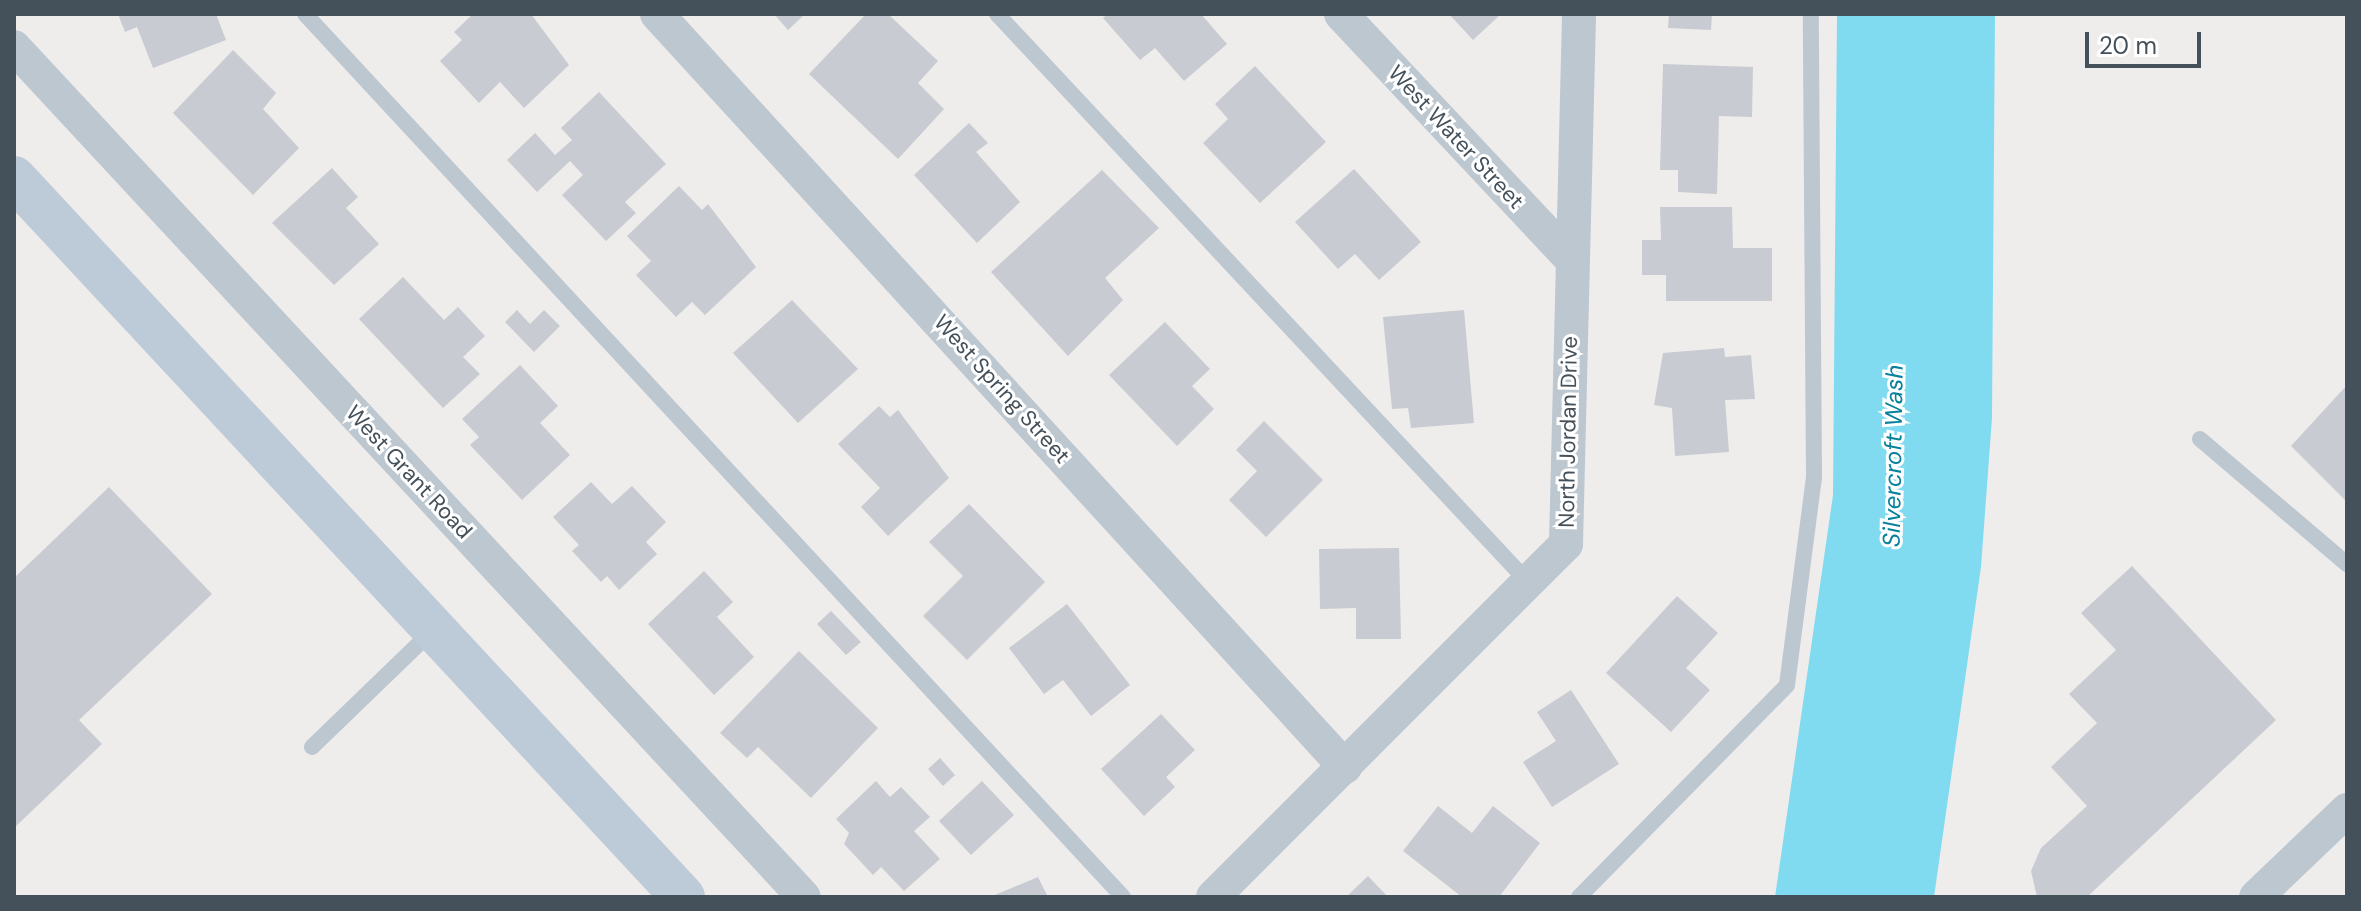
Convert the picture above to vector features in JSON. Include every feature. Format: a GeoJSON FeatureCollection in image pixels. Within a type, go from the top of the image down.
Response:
{"type":"FeatureCollection","features":[{"type":"Feature","properties":{"kind":"main road"},"geometry":{"type":"LineString","coordinates":[[14,178],[683,897]]}},
{"type":"Feature","properties":{"kind":"street","name":"West Spring Street"},"geometry":{"type":"LineString","coordinates":[[657,14],[1345,767]]}},
{"type":"Feature","properties":{"kind":"street","name":"West Water Street"},"geometry":{"type":"LineString","coordinates":[[1341,14],[1572,260]]}},
{"type":"Feature","properties":{"kind":"street","name":"North Jordan Drive"},"geometry":{"type":"LineString","coordinates":[[1213,897],[1566,544],[1579,14]]}},
{"type":"Feature","properties":{"kind":"street","name":"West Grant Road"},"geometry":{"type":"LineString","coordinates":[[14,47],[804,897]]}},
{"type":"Feature","properties":{"kind":"street"},"geometry":{"type":"LineString","coordinates":[[2268,893],[2347,810]]}},
{"type":"Feature","properties":{"kind":"lane"},"geometry":{"type":"LineString","coordinates":[[305,14],[1123,897]]}},
{"type":"Feature","properties":{"kind":"lane"},"geometry":{"type":"LineString","coordinates":[[997,14],[1528,582]]}},
{"type":"Feature","properties":{"kind":"lane"},"geometry":{"type":"LineString","coordinates":[[1579,897],[1787,685],[1814,478],[1811,14]]}},
{"type":"Feature","properties":{"kind":"lane"},"geometry":{"type":"LineString","coordinates":[[2200,439],[2347,564]]}},
{"type":"Feature","properties":{"kind":"lane"},"geometry":{"type":"LineString","coordinates":[[312,747],[434,629]]}},
{"type":"Feature","properties":{"kind":"water","name":"Silvercroft Wash"},"geometry":{"type":"Polygon","coordinates":[[[1837,14],[1995,14],[1992,418],[1981,567],[1934,897],[1775,897],[1833,495],[1837,14]]]}},
{"type":"Feature","properties":{"kind":"building"},"geometry":{"type":"Polygon","coordinates":[[[118,14],[216,14],[226,40],[153,68],[137,27],[125,32],[118,14]]]}},
{"type":"Feature","properties":{"kind":"building"},"geometry":{"type":"Polygon","coordinates":[[[473,14],[531,14],[569,65],[524,108],[500,82],[479,103],[440,61],[462,40],[454,32],[473,14]]]}},
{"type":"Feature","properties":{"kind":"building"},"geometry":{"type":"Polygon","coordinates":[[[774,14],[805,14],[788,30],[774,14]]]}},
{"type":"Feature","properties":{"kind":"building"},"geometry":{"type":"Polygon","coordinates":[[[866,14],[888,14],[938,61],[918,83],[944,109],[898,159],[809,74],[866,14]]]}},
{"type":"Feature","properties":{"kind":"building"},"geometry":{"type":"Polygon","coordinates":[[[1108,14],[1201,14],[1227,44],[1184,81],[1155,48],[1140,60],[1103,18],[1108,14]]]}},
{"type":"Feature","properties":{"kind":"building"},"geometry":{"type":"Polygon","coordinates":[[[1449,14],[1501,14],[1473,40],[1449,14]]]}},
{"type":"Feature","properties":{"kind":"building"},"geometry":{"type":"Polygon","coordinates":[[[1669,14],[1712,14],[1711,30],[1668,28],[1669,14]]]}},
{"type":"Feature","properties":{"kind":"building"},"geometry":{"type":"Polygon","coordinates":[[[233,50],[276,93],[263,109],[299,148],[253,195],[173,113],[233,50]]]}},
{"type":"Feature","properties":{"kind":"building"},"geometry":{"type":"Polygon","coordinates":[[[1663,64],[1753,67],[1752,117],[1719,116],[1717,194],[1678,192],[1678,170],[1660,170],[1663,64]]]}},
{"type":"Feature","properties":{"kind":"building"},"geometry":{"type":"Polygon","coordinates":[[[1255,66],[1326,142],[1260,203],[1203,143],[1228,119],[1215,104],[1255,66]]]}},
{"type":"Feature","properties":{"kind":"building"},"geometry":{"type":"Polygon","coordinates":[[[599,92],[666,164],[625,202],[636,213],[606,241],[562,195],[583,175],[570,161],[537,192],[507,160],[535,133],[555,155],[572,140],[561,128],[599,92]]]}},
{"type":"Feature","properties":{"kind":"building"},"geometry":{"type":"Polygon","coordinates":[[[969,123],[988,143],[976,152],[1020,202],[977,243],[914,175],[969,123]]]}},
{"type":"Feature","properties":{"kind":"building"},"geometry":{"type":"Polygon","coordinates":[[[332,168],[358,197],[346,208],[379,244],[334,285],[272,223],[332,168]]]}},
{"type":"Feature","properties":{"kind":"building"},"geometry":{"type":"Polygon","coordinates":[[[1354,169],[1421,242],[1379,280],[1355,254],[1338,269],[1295,222],[1354,169]]]}},
{"type":"Feature","properties":{"kind":"building"},"geometry":{"type":"Polygon","coordinates":[[[1102,170],[1159,228],[1105,278],[1123,300],[1068,356],[991,272],[1102,170]]]}},
{"type":"Feature","properties":{"kind":"building"},"geometry":{"type":"Polygon","coordinates":[[[679,186],[702,210],[708,204],[756,267],[705,315],[692,302],[676,317],[636,275],[651,261],[627,236],[679,186]]]}},
{"type":"Feature","properties":{"kind":"building"},"geometry":{"type":"Polygon","coordinates":[[[1660,207],[1732,207],[1733,248],[1772,248],[1772,301],[1666,301],[1666,275],[1642,275],[1642,240],[1661,240],[1660,207]]]}},
{"type":"Feature","properties":{"kind":"building"},"geometry":{"type":"Polygon","coordinates":[[[403,277],[444,320],[458,307],[485,336],[463,357],[480,374],[443,408],[359,319],[403,277]]]}},
{"type":"Feature","properties":{"kind":"building"},"geometry":{"type":"Polygon","coordinates":[[[792,300],[858,369],[798,423],[733,353],[792,300]]]}},
{"type":"Feature","properties":{"kind":"building"},"geometry":{"type":"Polygon","coordinates":[[[517,310],[530,324],[544,310],[560,326],[534,352],[505,322],[517,310]]]}},
{"type":"Feature","properties":{"kind":"building"},"geometry":{"type":"Polygon","coordinates":[[[1464,310],[1474,423],[1411,428],[1408,408],[1392,409],[1383,317],[1464,310]]]}},
{"type":"Feature","properties":{"kind":"building"},"geometry":{"type":"Polygon","coordinates":[[[1165,322],[1210,369],[1192,386],[1214,409],[1177,446],[1109,375],[1165,322]]]}},
{"type":"Feature","properties":{"kind":"building"},"geometry":{"type":"Polygon","coordinates":[[[1724,348],[1725,357],[1751,355],[1755,399],[1725,400],[1729,452],[1675,456],[1672,408],[1654,405],[1663,353],[1724,348]]]}},
{"type":"Feature","properties":{"kind":"building"},"geometry":{"type":"Polygon","coordinates":[[[520,365],[558,406],[540,423],[570,455],[522,500],[470,445],[479,437],[462,419],[520,365]]]}},
{"type":"Feature","properties":{"kind":"building"},"geometry":{"type":"Polygon","coordinates":[[[2347,385],[2347,502],[2291,446],[2347,385]]]}},
{"type":"Feature","properties":{"kind":"building"},"geometry":{"type":"Polygon","coordinates":[[[879,406],[890,417],[898,410],[949,478],[888,536],[861,507],[880,488],[838,444],[879,406]]]}},
{"type":"Feature","properties":{"kind":"building"},"geometry":{"type":"Polygon","coordinates":[[[1264,421],[1323,480],[1266,537],[1229,500],[1257,471],[1236,450],[1264,421]]]}},
{"type":"Feature","properties":{"kind":"building"},"geometry":{"type":"Polygon","coordinates":[[[591,482],[612,504],[632,486],[666,522],[646,542],[657,554],[619,590],[607,576],[601,582],[572,551],[579,545],[553,517],[591,482]]]}},
{"type":"Feature","properties":{"kind":"building"},"geometry":{"type":"Polygon","coordinates":[[[109,487],[212,594],[79,720],[102,744],[14,828],[14,578],[109,487]]]}},
{"type":"Feature","properties":{"kind":"building"},"geometry":{"type":"Polygon","coordinates":[[[969,504],[1045,582],[967,660],[923,616],[963,576],[929,542],[969,504]]]}},
{"type":"Feature","properties":{"kind":"building"},"geometry":{"type":"Polygon","coordinates":[[[1399,548],[1401,639],[1356,639],[1356,608],[1320,609],[1319,549],[1399,548]]]}},
{"type":"Feature","properties":{"kind":"building"},"geometry":{"type":"Polygon","coordinates":[[[2132,566],[2276,720],[2087,897],[2037,897],[2031,871],[2041,848],[2087,806],[2051,767],[2097,723],[2069,694],[2116,650],[2081,613],[2132,566]]]}},
{"type":"Feature","properties":{"kind":"building"},"geometry":{"type":"Polygon","coordinates":[[[704,571],[733,602],[717,617],[754,657],[714,695],[648,624],[704,571]]]}},
{"type":"Feature","properties":{"kind":"building"},"geometry":{"type":"Polygon","coordinates":[[[1677,596],[1718,633],[1686,668],[1710,690],[1671,732],[1606,673],[1677,596]]]}},
{"type":"Feature","properties":{"kind":"building"},"geometry":{"type":"Polygon","coordinates":[[[1067,604],[1130,685],[1091,716],[1063,680],[1044,694],[1009,648],[1067,604]]]}},
{"type":"Feature","properties":{"kind":"building"},"geometry":{"type":"Polygon","coordinates":[[[831,611],[861,642],[846,655],[817,624],[831,611]]]}},
{"type":"Feature","properties":{"kind":"building"},"geometry":{"type":"Polygon","coordinates":[[[799,651],[878,728],[811,798],[758,747],[747,758],[720,733],[799,651]]]}},
{"type":"Feature","properties":{"kind":"building"},"geometry":{"type":"Polygon","coordinates":[[[1571,690],[1619,764],[1552,807],[1523,762],[1556,741],[1537,712],[1571,690]]]}},
{"type":"Feature","properties":{"kind":"building"},"geometry":{"type":"Polygon","coordinates":[[[1161,714],[1195,750],[1166,777],[1175,787],[1144,816],[1101,769],[1161,714]]]}},
{"type":"Feature","properties":{"kind":"building"},"geometry":{"type":"Polygon","coordinates":[[[940,758],[955,775],[943,786],[928,769],[940,758]]]}},
{"type":"Feature","properties":{"kind":"building"},"geometry":{"type":"Polygon","coordinates":[[[876,781],[890,797],[901,787],[930,817],[914,831],[940,859],[904,891],[881,867],[873,875],[844,844],[849,833],[836,819],[876,781]]]}},
{"type":"Feature","properties":{"kind":"building"},"geometry":{"type":"Polygon","coordinates":[[[982,781],[1014,815],[971,855],[939,821],[982,781]]]}},
{"type":"Feature","properties":{"kind":"building"},"geometry":{"type":"Polygon","coordinates":[[[1438,806],[1472,833],[1493,806],[1540,843],[1499,897],[1462,897],[1403,851],[1438,806]]]}},
{"type":"Feature","properties":{"kind":"building"},"geometry":{"type":"Polygon","coordinates":[[[1368,876],[1388,897],[1346,897],[1368,876]]]}},
{"type":"Feature","properties":{"kind":"building"},"geometry":{"type":"Polygon","coordinates":[[[1038,877],[1048,897],[990,897],[1038,877]]]}}]}
